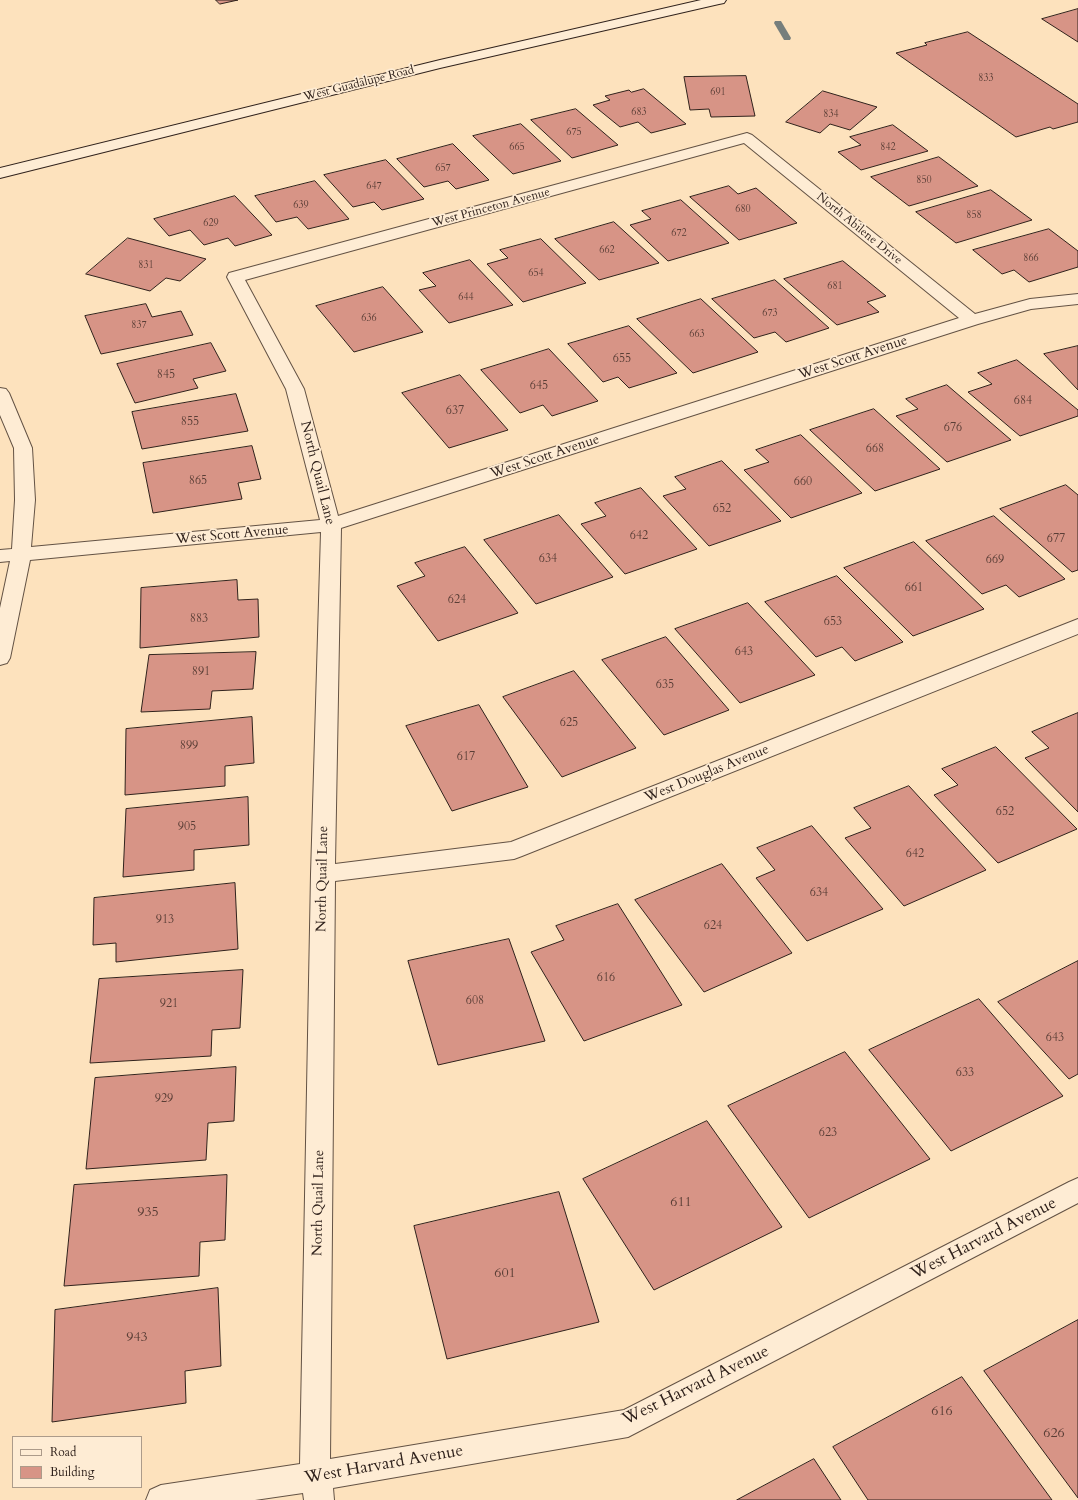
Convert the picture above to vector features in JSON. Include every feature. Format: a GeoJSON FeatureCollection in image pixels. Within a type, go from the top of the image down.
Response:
{"type":"FeatureCollection","features":[{"type":"Feature","properties":{"kind":"street","name":"West Guadalupe Road"},"geometry":{"type":"LineString","coordinates":[[0,173],[440,64],[719,0]]}},
{"type":"Feature","properties":{"kind":"street","name":"West Princeton Avenue"},"geometry":{"type":"LineString","coordinates":[[236,277],[747,138]]}},
{"type":"Feature","properties":{"kind":"street","name":"North Abilene Drive"},"geometry":{"type":"LineString","coordinates":[[747,138],[972,320]]}},
{"type":"Feature","properties":{"kind":"street","name":"North Quail Lane"},"geometry":{"type":"LineString","coordinates":[[236,277],[295,389],[331,525],[323,874],[317,1488]]}},
{"type":"Feature","properties":{"kind":"street","name":"West Scott Avenue"},"geometry":{"type":"LineString","coordinates":[[0,556],[331,525],[972,320],[1030,304],[1078,298]]}},
{"type":"Feature","properties":{"kind":"street"},"geometry":{"type":"LineString","coordinates":[[0,393],[22,448],[25,500],[21,555],[0,658]]}},
{"type":"Feature","properties":{"kind":"street","name":"West Douglas Avenue"},"geometry":{"type":"LineString","coordinates":[[323,874],[514,850],[1078,626]]}},
{"type":"Feature","properties":{"kind":"street","name":"West Harvard Avenue"},"geometry":{"type":"LineString","coordinates":[[161,1500],[317,1488],[628,1423],[1078,1190]]}},
{"type":"Feature","properties":{"kind":"building"},"geometry":{"type":"Polygon","coordinates":[[[216,0],[238,0],[220,4],[216,0]]]}},
{"type":"Feature","properties":{"kind":"building"},"geometry":{"type":"Polygon","coordinates":[[[1078,9],[1078,42],[1042,19],[1078,9]]]}},
{"type":"Feature","properties":{"kind":"building"},"geometry":{"type":"Polygon","coordinates":[[[968,32],[1078,104],[1078,122],[1053,129],[1050,127],[1016,137],[896,53],[927,45],[925,43],[968,32]]]}},
{"type":"Feature","properties":{"kind":"building"},"geometry":{"type":"Polygon","coordinates":[[[746,76],[755,116],[711,117],[709,109],[690,110],[684,77],[746,76]]]}},
{"type":"Feature","properties":{"kind":"building"},"geometry":{"type":"Polygon","coordinates":[[[644,89],[686,124],[651,133],[638,122],[620,127],[593,105],[610,100],[605,96],[629,90],[631,92],[644,89]]]}},
{"type":"Feature","properties":{"kind":"building"},"geometry":{"type":"Polygon","coordinates":[[[823,91],[877,107],[850,130],[830,124],[820,133],[786,122],[823,91]]]}},
{"type":"Feature","properties":{"kind":"building"},"geometry":{"type":"Polygon","coordinates":[[[576,109],[618,145],[572,158],[531,120],[576,109]]]}},
{"type":"Feature","properties":{"kind":"building"},"geometry":{"type":"Polygon","coordinates":[[[521,124],[561,161],[513,174],[473,136],[521,124]]]}},
{"type":"Feature","properties":{"kind":"building"},"geometry":{"type":"Polygon","coordinates":[[[893,125],[928,151],[861,170],[838,152],[861,145],[850,137],[893,125]]]}},
{"type":"Feature","properties":{"kind":"building"},"geometry":{"type":"Polygon","coordinates":[[[453,144],[489,180],[456,189],[448,181],[424,187],[397,159],[453,144]]]}},
{"type":"Feature","properties":{"kind":"building"},"geometry":{"type":"Polygon","coordinates":[[[939,157],[978,186],[909,206],[871,177],[939,157]]]}},
{"type":"Feature","properties":{"kind":"building"},"geometry":{"type":"Polygon","coordinates":[[[386,160],[424,199],[382,210],[374,202],[353,207],[324,175],[386,160]]]}},
{"type":"Feature","properties":{"kind":"building"},"geometry":{"type":"Polygon","coordinates":[[[315,181],[349,219],[308,229],[297,217],[276,222],[255,196],[315,181]]]}},
{"type":"Feature","properties":{"kind":"building"},"geometry":{"type":"Polygon","coordinates":[[[729,186],[738,194],[756,188],[797,223],[739,240],[690,197],[729,186]]]}},
{"type":"Feature","properties":{"kind":"building"},"geometry":{"type":"Polygon","coordinates":[[[991,190],[1032,220],[956,243],[916,212],[991,190]]]}},
{"type":"Feature","properties":{"kind":"building"},"geometry":{"type":"Polygon","coordinates":[[[235,196],[272,235],[235,246],[228,238],[204,245],[190,230],[169,236],[154,219],[235,196]]]}},
{"type":"Feature","properties":{"kind":"building"},"geometry":{"type":"Polygon","coordinates":[[[681,200],[729,243],[668,261],[630,225],[651,219],[642,211],[681,200]]]}},
{"type":"Feature","properties":{"kind":"building"},"geometry":{"type":"Polygon","coordinates":[[[614,222],[659,263],[599,280],[555,239],[614,222]]]}},
{"type":"Feature","properties":{"kind":"building"},"geometry":{"type":"Polygon","coordinates":[[[1049,229],[1078,251],[1078,267],[1029,282],[1014,270],[1002,274],[973,250],[1049,229]]]}},
{"type":"Feature","properties":{"kind":"building"},"geometry":{"type":"Polygon","coordinates":[[[128,238],[206,259],[180,281],[166,278],[150,291],[86,274],[128,238]]]}},
{"type":"Feature","properties":{"kind":"building"},"geometry":{"type":"Polygon","coordinates":[[[541,239],[586,283],[523,302],[487,264],[508,258],[500,250],[541,239]]]}},
{"type":"Feature","properties":{"kind":"building"},"geometry":{"type":"Polygon","coordinates":[[[470,260],[513,305],[449,323],[419,290],[436,286],[423,273],[470,260]]]}},
{"type":"Feature","properties":{"kind":"building"},"geometry":{"type":"Polygon","coordinates":[[[843,261],[886,296],[867,302],[879,312],[837,325],[784,279],[843,261]]]}},
{"type":"Feature","properties":{"kind":"building"},"geometry":{"type":"Polygon","coordinates":[[[775,280],[829,328],[786,342],[775,332],[754,338],[712,299],[775,280]]]}},
{"type":"Feature","properties":{"kind":"building"},"geometry":{"type":"Polygon","coordinates":[[[383,287],[423,332],[354,352],[316,306],[383,287]]]}},
{"type":"Feature","properties":{"kind":"building"},"geometry":{"type":"Polygon","coordinates":[[[701,299],[758,352],[693,373],[637,319],[701,299]]]}},
{"type":"Feature","properties":{"kind":"building"},"geometry":{"type":"Polygon","coordinates":[[[146,304],[152,317],[181,311],[193,335],[101,354],[85,316],[146,304]]]}},
{"type":"Feature","properties":{"kind":"building"},"geometry":{"type":"Polygon","coordinates":[[[629,326],[677,373],[629,388],[618,377],[603,382],[568,344],[629,326]]]}},
{"type":"Feature","properties":{"kind":"building"},"geometry":{"type":"Polygon","coordinates":[[[211,343],[226,371],[193,379],[198,388],[135,403],[117,364],[211,343]]]}},
{"type":"Feature","properties":{"kind":"building"},"geometry":{"type":"Polygon","coordinates":[[[1078,346],[1078,390],[1044,354],[1078,346]]]}},
{"type":"Feature","properties":{"kind":"building"},"geometry":{"type":"Polygon","coordinates":[[[549,349],[598,401],[552,416],[543,405],[520,413],[481,370],[549,349]]]}},
{"type":"Feature","properties":{"kind":"building"},"geometry":{"type":"Polygon","coordinates":[[[1017,360],[1078,410],[1078,416],[1020,436],[968,392],[992,384],[978,373],[1017,360]]]}},
{"type":"Feature","properties":{"kind":"building"},"geometry":{"type":"Polygon","coordinates":[[[460,375],[508,430],[449,448],[402,393],[460,375]]]}},
{"type":"Feature","properties":{"kind":"building"},"geometry":{"type":"Polygon","coordinates":[[[947,385],[1011,440],[947,462],[896,416],[918,409],[906,399],[947,385]]]}},
{"type":"Feature","properties":{"kind":"building"},"geometry":{"type":"Polygon","coordinates":[[[236,394],[248,431],[142,449],[132,412],[236,394]]]}},
{"type":"Feature","properties":{"kind":"building"},"geometry":{"type":"Polygon","coordinates":[[[874,409],[940,469],[875,491],[810,430],[874,409]]]}},
{"type":"Feature","properties":{"kind":"building"},"geometry":{"type":"Polygon","coordinates":[[[801,435],[862,493],[791,518],[744,470],[769,462],[756,450],[801,435]]]}},
{"type":"Feature","properties":{"kind":"building"},"geometry":{"type":"Polygon","coordinates":[[[252,446],[261,479],[238,483],[242,499],[153,513],[143,463],[252,446]]]}},
{"type":"Feature","properties":{"kind":"building"},"geometry":{"type":"Polygon","coordinates":[[[722,461],[781,521],[709,546],[663,496],[686,489],[675,477],[722,461]]]}},
{"type":"Feature","properties":{"kind":"building"},"geometry":{"type":"Polygon","coordinates":[[[1066,485],[1078,495],[1078,570],[1072,572],[1000,509],[1066,485]]]}},
{"type":"Feature","properties":{"kind":"building"},"geometry":{"type":"Polygon","coordinates":[[[641,488],[697,549],[625,574],[581,524],[606,516],[595,503],[641,488]]]}},
{"type":"Feature","properties":{"kind":"building"},"geometry":{"type":"Polygon","coordinates":[[[559,515],[613,577],[536,604],[484,540],[559,515]]]}},
{"type":"Feature","properties":{"kind":"building"},"geometry":{"type":"Polygon","coordinates":[[[994,516],[1065,579],[1019,597],[1006,585],[982,594],[926,541],[994,516]]]}},
{"type":"Feature","properties":{"kind":"building"},"geometry":{"type":"Polygon","coordinates":[[[914,542],[984,609],[913,636],[844,568],[914,542]]]}},
{"type":"Feature","properties":{"kind":"building"},"geometry":{"type":"Polygon","coordinates":[[[465,547],[518,613],[438,641],[397,586],[425,576],[415,563],[465,547]]]}},
{"type":"Feature","properties":{"kind":"building"},"geometry":{"type":"Polygon","coordinates":[[[837,576],[903,642],[855,661],[842,647],[816,657],[765,602],[837,576]]]}},
{"type":"Feature","properties":{"kind":"building"},"geometry":{"type":"Polygon","coordinates":[[[237,580],[238,600],[258,599],[259,637],[140,648],[141,588],[237,580]]]}},
{"type":"Feature","properties":{"kind":"building"},"geometry":{"type":"Polygon","coordinates":[[[748,603],[815,675],[740,703],[675,629],[748,603]]]}},
{"type":"Feature","properties":{"kind":"building"},"geometry":{"type":"Polygon","coordinates":[[[666,637],[729,710],[664,735],[602,660],[666,637]]]}},
{"type":"Feature","properties":{"kind":"building"},"geometry":{"type":"Polygon","coordinates":[[[256,652],[253,689],[212,691],[210,709],[141,712],[149,655],[256,652]]]}},
{"type":"Feature","properties":{"kind":"building"},"geometry":{"type":"Polygon","coordinates":[[[574,671],[636,748],[562,777],[503,697],[574,671]]]}},
{"type":"Feature","properties":{"kind":"building"},"geometry":{"type":"Polygon","coordinates":[[[479,705],[528,787],[452,811],[406,726],[479,705]]]}},
{"type":"Feature","properties":{"kind":"building"},"geometry":{"type":"Polygon","coordinates":[[[1078,713],[1078,812],[1025,758],[1049,748],[1032,732],[1078,713]]]}},
{"type":"Feature","properties":{"kind":"building"},"geometry":{"type":"Polygon","coordinates":[[[252,717],[254,763],[225,766],[225,786],[125,795],[126,729],[252,717]]]}},
{"type":"Feature","properties":{"kind":"building"},"geometry":{"type":"Polygon","coordinates":[[[996,747],[1077,829],[998,863],[934,795],[958,785],[942,769],[996,747]]]}},
{"type":"Feature","properties":{"kind":"building"},"geometry":{"type":"Polygon","coordinates":[[[909,786],[986,870],[904,906],[845,838],[871,828],[854,808],[909,786]]]}},
{"type":"Feature","properties":{"kind":"building"},"geometry":{"type":"Polygon","coordinates":[[[248,797],[249,845],[194,850],[194,870],[123,877],[126,809],[248,797]]]}},
{"type":"Feature","properties":{"kind":"building"},"geometry":{"type":"Polygon","coordinates":[[[812,826],[883,909],[807,941],[756,878],[775,870],[757,848],[812,826]]]}},
{"type":"Feature","properties":{"kind":"building"},"geometry":{"type":"Polygon","coordinates":[[[722,864],[792,953],[704,992],[635,900],[722,864]]]}},
{"type":"Feature","properties":{"kind":"building"},"geometry":{"type":"Polygon","coordinates":[[[235,883],[238,949],[116,962],[116,943],[93,945],[94,898],[235,883]]]}},
{"type":"Feature","properties":{"kind":"building"},"geometry":{"type":"Polygon","coordinates":[[[618,904],[682,1005],[584,1041],[531,952],[564,940],[556,926],[618,904]]]}},
{"type":"Feature","properties":{"kind":"building"},"geometry":{"type":"Polygon","coordinates":[[[509,939],[545,1041],[438,1065],[408,961],[509,939]]]}},
{"type":"Feature","properties":{"kind":"building"},"geometry":{"type":"Polygon","coordinates":[[[1078,961],[1078,1074],[1069,1079],[998,1002],[1078,961]]]}},
{"type":"Feature","properties":{"kind":"building"},"geometry":{"type":"Polygon","coordinates":[[[243,970],[240,1028],[212,1030],[211,1056],[90,1063],[99,979],[243,970]]]}},
{"type":"Feature","properties":{"kind":"building"},"geometry":{"type":"Polygon","coordinates":[[[979,999],[1063,1096],[951,1151],[869,1050],[979,999]]]}},
{"type":"Feature","properties":{"kind":"building"},"geometry":{"type":"Polygon","coordinates":[[[845,1052],[930,1159],[809,1218],[728,1106],[845,1052]]]}},
{"type":"Feature","properties":{"kind":"building"},"geometry":{"type":"Polygon","coordinates":[[[236,1067],[234,1121],[208,1123],[206,1160],[86,1169],[95,1078],[236,1067]]]}},
{"type":"Feature","properties":{"kind":"building"},"geometry":{"type":"Polygon","coordinates":[[[707,1121],[782,1227],[654,1290],[583,1179],[707,1121]]]}},
{"type":"Feature","properties":{"kind":"building"},"geometry":{"type":"Polygon","coordinates":[[[227,1175],[225,1240],[200,1242],[199,1276],[64,1286],[74,1185],[227,1175]]]}},
{"type":"Feature","properties":{"kind":"building"},"geometry":{"type":"Polygon","coordinates":[[[559,1192],[599,1322],[447,1359],[414,1226],[559,1192]]]}},
{"type":"Feature","properties":{"kind":"building"},"geometry":{"type":"Polygon","coordinates":[[[218,1288],[221,1366],[185,1371],[186,1403],[52,1422],[55,1310],[218,1288]]]}},
{"type":"Feature","properties":{"kind":"building"},"geometry":{"type":"Polygon","coordinates":[[[1078,1320],[1078,1498],[984,1371],[1078,1320]]]}},
{"type":"Feature","properties":{"kind":"building"},"geometry":{"type":"Polygon","coordinates":[[[962,1377],[1052,1500],[868,1500],[833,1447],[962,1377]]]}},
{"type":"Feature","properties":{"kind":"building"},"geometry":{"type":"Polygon","coordinates":[[[814,1459],[841,1500],[737,1500],[814,1459]]]}},
{"type":"Feature","properties":{"kind":"waterway"},"geometry":{"type":"LineString","coordinates":[[778,23],[787,38]]}}]}
